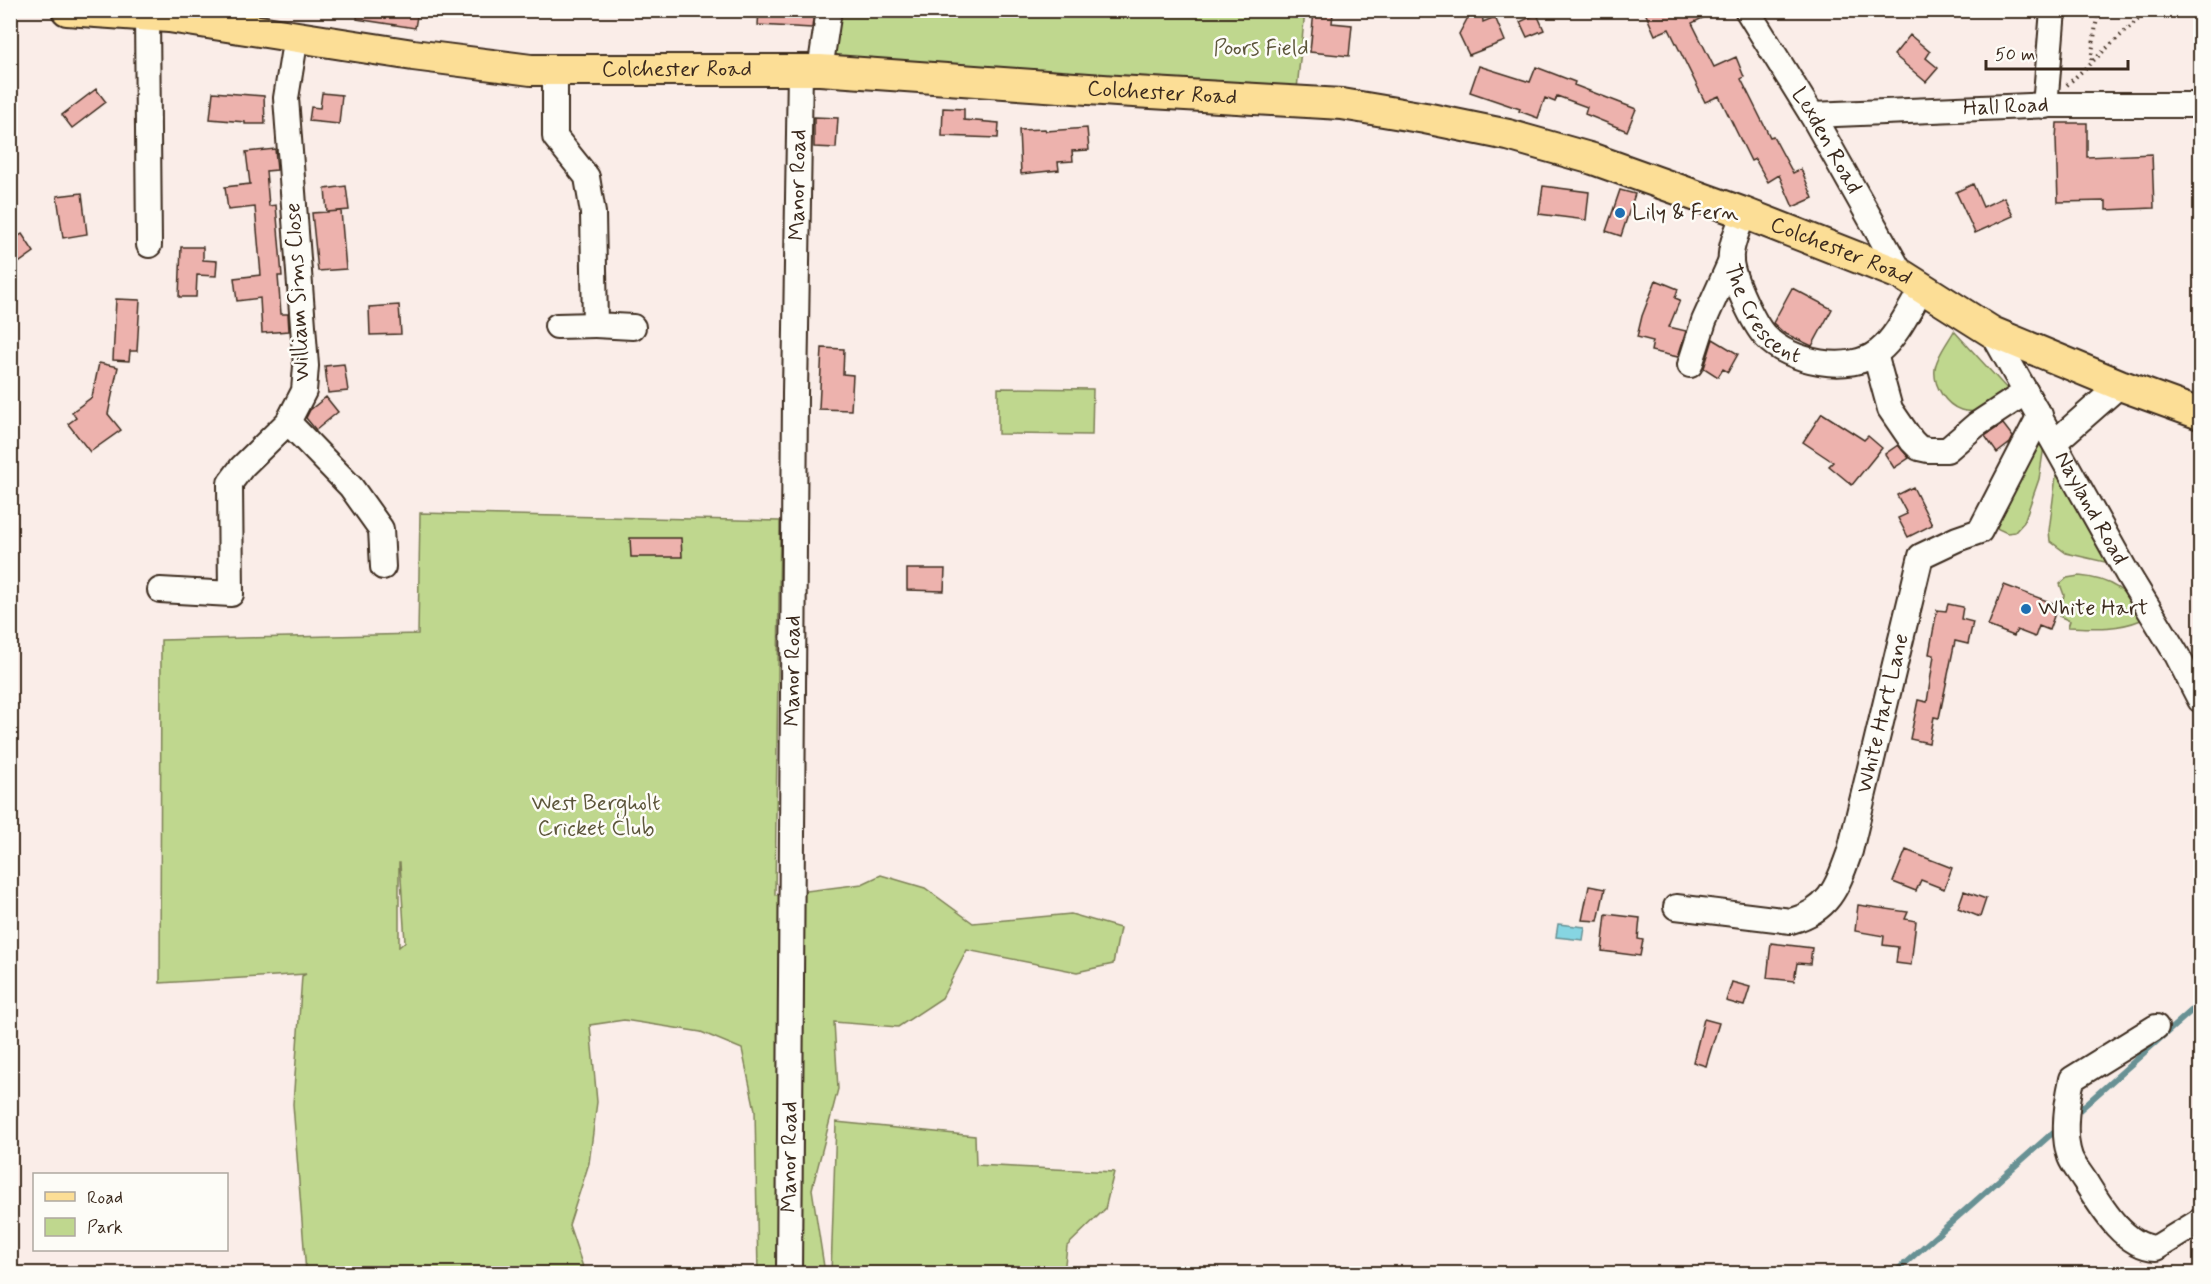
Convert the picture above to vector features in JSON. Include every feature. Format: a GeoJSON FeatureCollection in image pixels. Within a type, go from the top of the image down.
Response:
{"type":"FeatureCollection","features":[{"type":"Feature","properties":{"kind":"main road","name":"Colchester Road"},"geometry":{"type":"LineString","coordinates":[[68,10],[147,15],[413,55],[531,70],[810,69],[1342,104],[1425,118],[1518,138],[1593,159],[1744,213],[1913,281],[1992,332],[2120,385],[2200,414]]}},
{"type":"Feature","properties":{"kind":"street","name":"Manor Road"},"geometry":{"type":"LineString","coordinates":[[789,1274],[795,406],[810,69],[830,10]]}},
{"type":"Feature","properties":{"kind":"street","name":"Lexden Road"},"geometry":{"type":"LineString","coordinates":[[1747,10],[1913,281]]}},
{"type":"Feature","properties":{"kind":"street"},"geometry":{"type":"LineString","coordinates":[[2045,106],[2053,10]]}},
{"type":"Feature","properties":{"kind":"street"},"geometry":{"type":"LineString","coordinates":[[147,15],[149,245]]}},
{"type":"Feature","properties":{"kind":"street","name":"William Sims Close"},"geometry":{"type":"LineString","coordinates":[[160,590],[231,594],[230,483],[242,467],[288,422],[304,391],[306,366],[286,98],[296,36]]}},
{"type":"Feature","properties":{"kind":"street"},"geometry":{"type":"LineString","coordinates":[[555,71],[555,137],[587,177],[593,213],[595,326]]}},
{"type":"Feature","properties":{"kind":"street","name":"Hall Road"},"geometry":{"type":"LineString","coordinates":[[1812,115],[2045,106],[2200,105]]}},
{"type":"Feature","properties":{"kind":"street","name":"The Crescent"},"geometry":{"type":"LineString","coordinates":[[1744,213],[1731,261],[1749,312],[1766,338],[1775,345],[1812,362],[1843,364],[1875,354]]}},
{"type":"Feature","properties":{"kind":"street"},"geometry":{"type":"LineString","coordinates":[[1690,365],[1704,321],[1731,261]]}},
{"type":"Feature","properties":{"kind":"street"},"geometry":{"type":"LineString","coordinates":[[1913,281],[1890,339],[1875,354],[1890,409],[1919,448],[1947,450],[1976,425],[2026,392]]}},
{"type":"Feature","properties":{"kind":"street"},"geometry":{"type":"LineString","coordinates":[[557,326],[633,327]]}},
{"type":"Feature","properties":{"kind":"street","name":"Nayland Road"},"geometry":{"type":"LineString","coordinates":[[1992,332],[2200,700]]}},
{"type":"Feature","properties":{"kind":"street","name":"Nayland Road"},"geometry":{"type":"LineString","coordinates":[[2055,442],[2120,385]]}},
{"type":"Feature","properties":{"kind":"street","name":"White Hart Lane"},"geometry":{"type":"LineString","coordinates":[[1676,907],[1791,921],[1808,916],[1823,906],[1840,878],[1850,852],[1921,556],[1980,531],[2040,415]]}},
{"type":"Feature","properties":{"kind":"street"},"geometry":{"type":"LineString","coordinates":[[288,422],[351,487],[381,529],[383,567]]}},
{"type":"Feature","properties":{"kind":"street"},"geometry":{"type":"LineString","coordinates":[[2156,1027],[2072,1079],[2066,1107],[2070,1157],[2102,1209],[2129,1238],[2147,1247],[2156,1248],[2200,1221]]}},
{"type":"Feature","properties":{"kind":"path"},"geometry":{"type":"LineString","coordinates":[[2091,62],[2098,10]]}},
{"type":"Feature","properties":{"kind":"path"},"geometry":{"type":"LineString","coordinates":[[2045,106],[2148,10]]}},
{"type":"Feature","properties":{"kind":"green space","name":"Poors Field"},"geometry":{"type":"Polygon","coordinates":[[[835,11],[1305,11],[1297,89],[829,60],[835,11]]]}},
{"type":"Feature","properties":{"kind":"green space"},"geometry":{"type":"Polygon","coordinates":[[[1954,331],[2010,392],[1980,412],[1963,411],[1950,404],[1936,382],[1935,369],[1938,360],[1954,331]]]}},
{"type":"Feature","properties":{"kind":"green space"},"geometry":{"type":"Polygon","coordinates":[[[998,388],[1093,389],[1092,435],[998,434],[998,388]]]}},
{"type":"Feature","properties":{"kind":"green space"},"geometry":{"type":"Polygon","coordinates":[[[2038,433],[2044,446],[2039,479],[2024,522],[2015,532],[2007,533],[1992,526],[2038,433]]]}},
{"type":"Feature","properties":{"kind":"green space"},"geometry":{"type":"Polygon","coordinates":[[[2057,468],[2109,563],[2066,553],[2050,541],[2049,531],[2057,468]]]}},
{"type":"Feature","properties":{"kind":"green space","name":"West Bergholt Cricket Club"},"geometry":{"type":"Polygon","coordinates":[[[420,513],[780,521],[775,895],[862,884],[881,875],[925,888],[973,923],[1071,914],[1120,928],[1113,964],[1077,972],[967,950],[942,998],[898,1027],[834,1022],[838,1089],[812,1189],[825,1273],[758,1273],[755,1110],[742,1049],[701,1032],[624,1020],[590,1025],[597,1102],[589,1163],[569,1225],[585,1273],[306,1273],[293,1104],[302,976],[306,974],[160,983],[161,640],[418,634],[420,513]],[[399,863],[399,947],[405,942],[400,863],[399,863]]]}},
{"type":"Feature","properties":{"kind":"green space"},"geometry":{"type":"Polygon","coordinates":[[[2079,576],[2109,583],[2118,588],[2132,601],[2141,620],[2114,627],[2068,627],[2070,621],[2059,616],[2064,595],[2060,584],[2067,578],[2079,576]]]}},
{"type":"Feature","properties":{"kind":"green space"},"geometry":{"type":"Polygon","coordinates":[[[836,1122],[975,1136],[976,1165],[1114,1172],[1105,1209],[1067,1246],[1064,1273],[831,1273],[836,1122]]]}},
{"type":"Feature","properties":{"kind":"water"},"geometry":{"type":"Polygon","coordinates":[[[1558,924],[1585,927],[1583,940],[1556,937],[1558,924]]]}},
{"type":"Feature","properties":{"kind":"building"},"geometry":{"type":"Polygon","coordinates":[[[358,10],[418,10],[415,28],[357,19],[358,10]]]}},
{"type":"Feature","properties":{"kind":"building"},"geometry":{"type":"Polygon","coordinates":[[[759,10],[814,10],[812,28],[758,25],[759,10]]]}},
{"type":"Feature","properties":{"kind":"building"},"geometry":{"type":"Polygon","coordinates":[[[1472,10],[1482,10],[1483,22],[1495,17],[1505,41],[1469,55],[1459,34],[1472,10]]]}},
{"type":"Feature","properties":{"kind":"building"},"geometry":{"type":"Polygon","coordinates":[[[1644,10],[1719,10],[1692,23],[1714,67],[1736,57],[1744,77],[1741,79],[1770,137],[1773,136],[1793,173],[1801,169],[1813,198],[1793,207],[1779,175],[1768,182],[1755,159],[1751,161],[1719,96],[1705,102],[1669,29],[1655,35],[1644,10]]]}},
{"type":"Feature","properties":{"kind":"building"},"geometry":{"type":"Polygon","coordinates":[[[1314,11],[1333,13],[1332,23],[1352,25],[1349,56],[1310,52],[1314,11]]]}},
{"type":"Feature","properties":{"kind":"building"},"geometry":{"type":"Polygon","coordinates":[[[1537,14],[1544,30],[1527,37],[1520,22],[1537,14]]]}},
{"type":"Feature","properties":{"kind":"building"},"geometry":{"type":"Polygon","coordinates":[[[1910,35],[1930,52],[1926,58],[1938,68],[1926,82],[1894,55],[1910,35]]]}},
{"type":"Feature","properties":{"kind":"building"},"geometry":{"type":"Polygon","coordinates":[[[1479,66],[1530,82],[1536,67],[1575,82],[1574,85],[1636,109],[1627,131],[1585,114],[1587,107],[1557,96],[1555,102],[1545,98],[1538,118],[1519,111],[1520,109],[1470,92],[1479,66]]]}},
{"type":"Feature","properties":{"kind":"building"},"geometry":{"type":"Polygon","coordinates":[[[96,89],[106,102],[72,128],[62,115],[96,89]]]}},
{"type":"Feature","properties":{"kind":"building"},"geometry":{"type":"Polygon","coordinates":[[[213,92],[264,96],[265,124],[245,124],[245,122],[210,119],[213,92]]]}},
{"type":"Feature","properties":{"kind":"building"},"geometry":{"type":"Polygon","coordinates":[[[322,93],[342,95],[339,124],[309,121],[311,107],[320,108],[322,93]]]}},
{"type":"Feature","properties":{"kind":"building"},"geometry":{"type":"Polygon","coordinates":[[[943,108],[964,109],[964,120],[999,123],[998,138],[942,136],[943,108]]]}},
{"type":"Feature","properties":{"kind":"building"},"geometry":{"type":"Polygon","coordinates":[[[814,117],[838,118],[836,148],[814,147],[814,117]]]}},
{"type":"Feature","properties":{"kind":"building"},"geometry":{"type":"Polygon","coordinates":[[[2057,123],[2087,123],[2087,157],[2152,154],[2154,208],[2106,210],[2106,201],[2058,202],[2057,123]]]}},
{"type":"Feature","properties":{"kind":"building"},"geometry":{"type":"Polygon","coordinates":[[[1087,128],[1089,150],[1072,151],[1073,161],[1058,162],[1059,170],[1021,174],[1019,130],[1087,128]]]}},
{"type":"Feature","properties":{"kind":"building"},"geometry":{"type":"Polygon","coordinates":[[[275,149],[277,170],[266,171],[269,206],[276,205],[282,276],[278,276],[281,314],[288,314],[289,331],[262,333],[260,298],[237,301],[234,278],[261,275],[255,207],[228,210],[225,187],[250,184],[246,152],[275,149]]]}},
{"type":"Feature","properties":{"kind":"building"},"geometry":{"type":"Polygon","coordinates":[[[1973,184],[1983,207],[2004,197],[2013,216],[1975,233],[1956,192],[1973,184]]]}},
{"type":"Feature","properties":{"kind":"building"},"geometry":{"type":"Polygon","coordinates":[[[346,186],[349,210],[327,212],[325,189],[346,186]]]}},
{"type":"Feature","properties":{"kind":"building"},"geometry":{"type":"Polygon","coordinates":[[[1543,186],[1589,192],[1586,220],[1539,214],[1543,186]]]}},
{"type":"Feature","properties":{"kind":"building","name":"Lily & Fern"},"geometry":{"type":"Polygon","coordinates":[[[1620,190],[1635,194],[1621,236],[1606,231],[1620,190]]]}},
{"type":"Feature","properties":{"kind":"building"},"geometry":{"type":"Polygon","coordinates":[[[82,193],[87,234],[63,238],[57,196],[82,193]]]}},
{"type":"Feature","properties":{"kind":"building"},"geometry":{"type":"Polygon","coordinates":[[[341,211],[346,269],[318,271],[312,213],[341,211]]]}},
{"type":"Feature","properties":{"kind":"building"},"geometry":{"type":"Polygon","coordinates":[[[22,234],[34,252],[10,269],[10,242],[22,234]]]}},
{"type":"Feature","properties":{"kind":"building"},"geometry":{"type":"Polygon","coordinates":[[[181,247],[203,247],[203,260],[217,261],[216,276],[197,275],[196,297],[179,297],[181,247]]]}},
{"type":"Feature","properties":{"kind":"building"},"geometry":{"type":"Polygon","coordinates":[[[1656,280],[1678,289],[1675,298],[1680,300],[1669,327],[1686,331],[1678,357],[1651,351],[1653,341],[1637,337],[1642,316],[1656,280]]]}},
{"type":"Feature","properties":{"kind":"building"},"geometry":{"type":"Polygon","coordinates":[[[1792,288],[1832,309],[1812,346],[1784,333],[1773,323],[1792,288]]]}},
{"type":"Feature","properties":{"kind":"building"},"geometry":{"type":"Polygon","coordinates":[[[116,299],[140,300],[137,351],[130,351],[129,361],[113,360],[116,299]]]}},
{"type":"Feature","properties":{"kind":"building"},"geometry":{"type":"Polygon","coordinates":[[[399,305],[401,334],[370,335],[369,307],[399,305]]]}},
{"type":"Feature","properties":{"kind":"building"},"geometry":{"type":"Polygon","coordinates":[[[1713,339],[1738,354],[1728,372],[1723,369],[1718,377],[1704,368],[1713,339]]]}},
{"type":"Feature","properties":{"kind":"building"},"geometry":{"type":"Polygon","coordinates":[[[822,348],[844,349],[843,374],[853,375],[851,410],[819,409],[822,348]]]}},
{"type":"Feature","properties":{"kind":"building"},"geometry":{"type":"Polygon","coordinates":[[[99,363],[118,367],[108,414],[121,430],[90,452],[68,424],[76,418],[72,412],[92,397],[99,363]]]}},
{"type":"Feature","properties":{"kind":"building"},"geometry":{"type":"Polygon","coordinates":[[[344,364],[348,391],[328,393],[325,366],[344,364]]]}},
{"type":"Feature","properties":{"kind":"building"},"geometry":{"type":"Polygon","coordinates":[[[326,397],[338,412],[316,430],[306,418],[310,410],[326,397]]]}},
{"type":"Feature","properties":{"kind":"building"},"geometry":{"type":"Polygon","coordinates":[[[1822,413],[1864,440],[1868,436],[1882,448],[1852,485],[1829,466],[1833,462],[1803,442],[1822,413]]]}},
{"type":"Feature","properties":{"kind":"building"},"geometry":{"type":"Polygon","coordinates":[[[2003,424],[2013,437],[2010,443],[1997,453],[1985,436],[2003,424]]]}},
{"type":"Feature","properties":{"kind":"building"},"geometry":{"type":"Polygon","coordinates":[[[1898,445],[1909,458],[1894,468],[1885,454],[1898,445]]]}},
{"type":"Feature","properties":{"kind":"building"},"geometry":{"type":"Polygon","coordinates":[[[1913,487],[1932,525],[1908,537],[1898,518],[1907,514],[1897,495],[1913,487]]]}},
{"type":"Feature","properties":{"kind":"building"},"geometry":{"type":"Polygon","coordinates":[[[630,538],[681,538],[682,557],[631,557],[630,538]]]}},
{"type":"Feature","properties":{"kind":"building"},"geometry":{"type":"Polygon","coordinates":[[[907,569],[945,569],[944,591],[907,590],[907,569]]]}},
{"type":"Feature","properties":{"kind":"building","name":"White Hart"},"geometry":{"type":"Polygon","coordinates":[[[2004,585],[2058,605],[2049,630],[2039,626],[2035,637],[2017,630],[2014,636],[1988,626],[2004,585]]]}},
{"type":"Feature","properties":{"kind":"building"},"geometry":{"type":"Polygon","coordinates":[[[1948,604],[1963,607],[1961,619],[1973,622],[1968,644],[1955,641],[1939,718],[1934,717],[1929,743],[1910,739],[1918,700],[1927,702],[1934,655],[1929,654],[1937,610],[1946,611],[1948,604]]]}},
{"type":"Feature","properties":{"kind":"building"},"geometry":{"type":"Polygon","coordinates":[[[1906,850],[1952,868],[1944,889],[1921,880],[1916,891],[1893,882],[1906,850]]]}},
{"type":"Feature","properties":{"kind":"building"},"geometry":{"type":"Polygon","coordinates":[[[1589,886],[1605,889],[1598,921],[1582,920],[1589,886]]]}},
{"type":"Feature","properties":{"kind":"building"},"geometry":{"type":"Polygon","coordinates":[[[1964,891],[1986,899],[1980,917],[1958,908],[1964,891]]]}},
{"type":"Feature","properties":{"kind":"building"},"geometry":{"type":"Polygon","coordinates":[[[1858,905],[1908,912],[1905,919],[1916,921],[1911,965],[1896,963],[1898,947],[1883,945],[1884,936],[1855,931],[1858,905]]]}},
{"type":"Feature","properties":{"kind":"building"},"geometry":{"type":"Polygon","coordinates":[[[1606,914],[1640,918],[1638,939],[1643,940],[1640,956],[1602,951],[1606,914]]]}},
{"type":"Feature","properties":{"kind":"building"},"geometry":{"type":"Polygon","coordinates":[[[1771,943],[1812,948],[1810,964],[1797,963],[1794,981],[1767,978],[1771,943]]]}},
{"type":"Feature","properties":{"kind":"building"},"geometry":{"type":"Polygon","coordinates":[[[1732,982],[1750,987],[1744,1006],[1726,1001],[1732,982]]]}},
{"type":"Feature","properties":{"kind":"building"},"geometry":{"type":"Polygon","coordinates":[[[1704,1019],[1719,1023],[1706,1066],[1693,1062],[1704,1019]]]}},
{"type":"Feature","properties":{"kind":"waterway"},"geometry":{"type":"LineString","coordinates":[[2075,1114],[2200,1003]]}},
{"type":"Feature","properties":{"kind":"waterway"},"geometry":{"type":"LineString","coordinates":[[1893,1274],[2058,1128]]}},
{"type":"Feature","properties":{"kind":"place","name":"Lily & Fern"},"geometry":{"type":"Point","coordinates":[1620,213]}},
{"type":"Feature","properties":{"kind":"place","name":"White Hart"},"geometry":{"type":"Point","coordinates":[2026,609]}}]}
